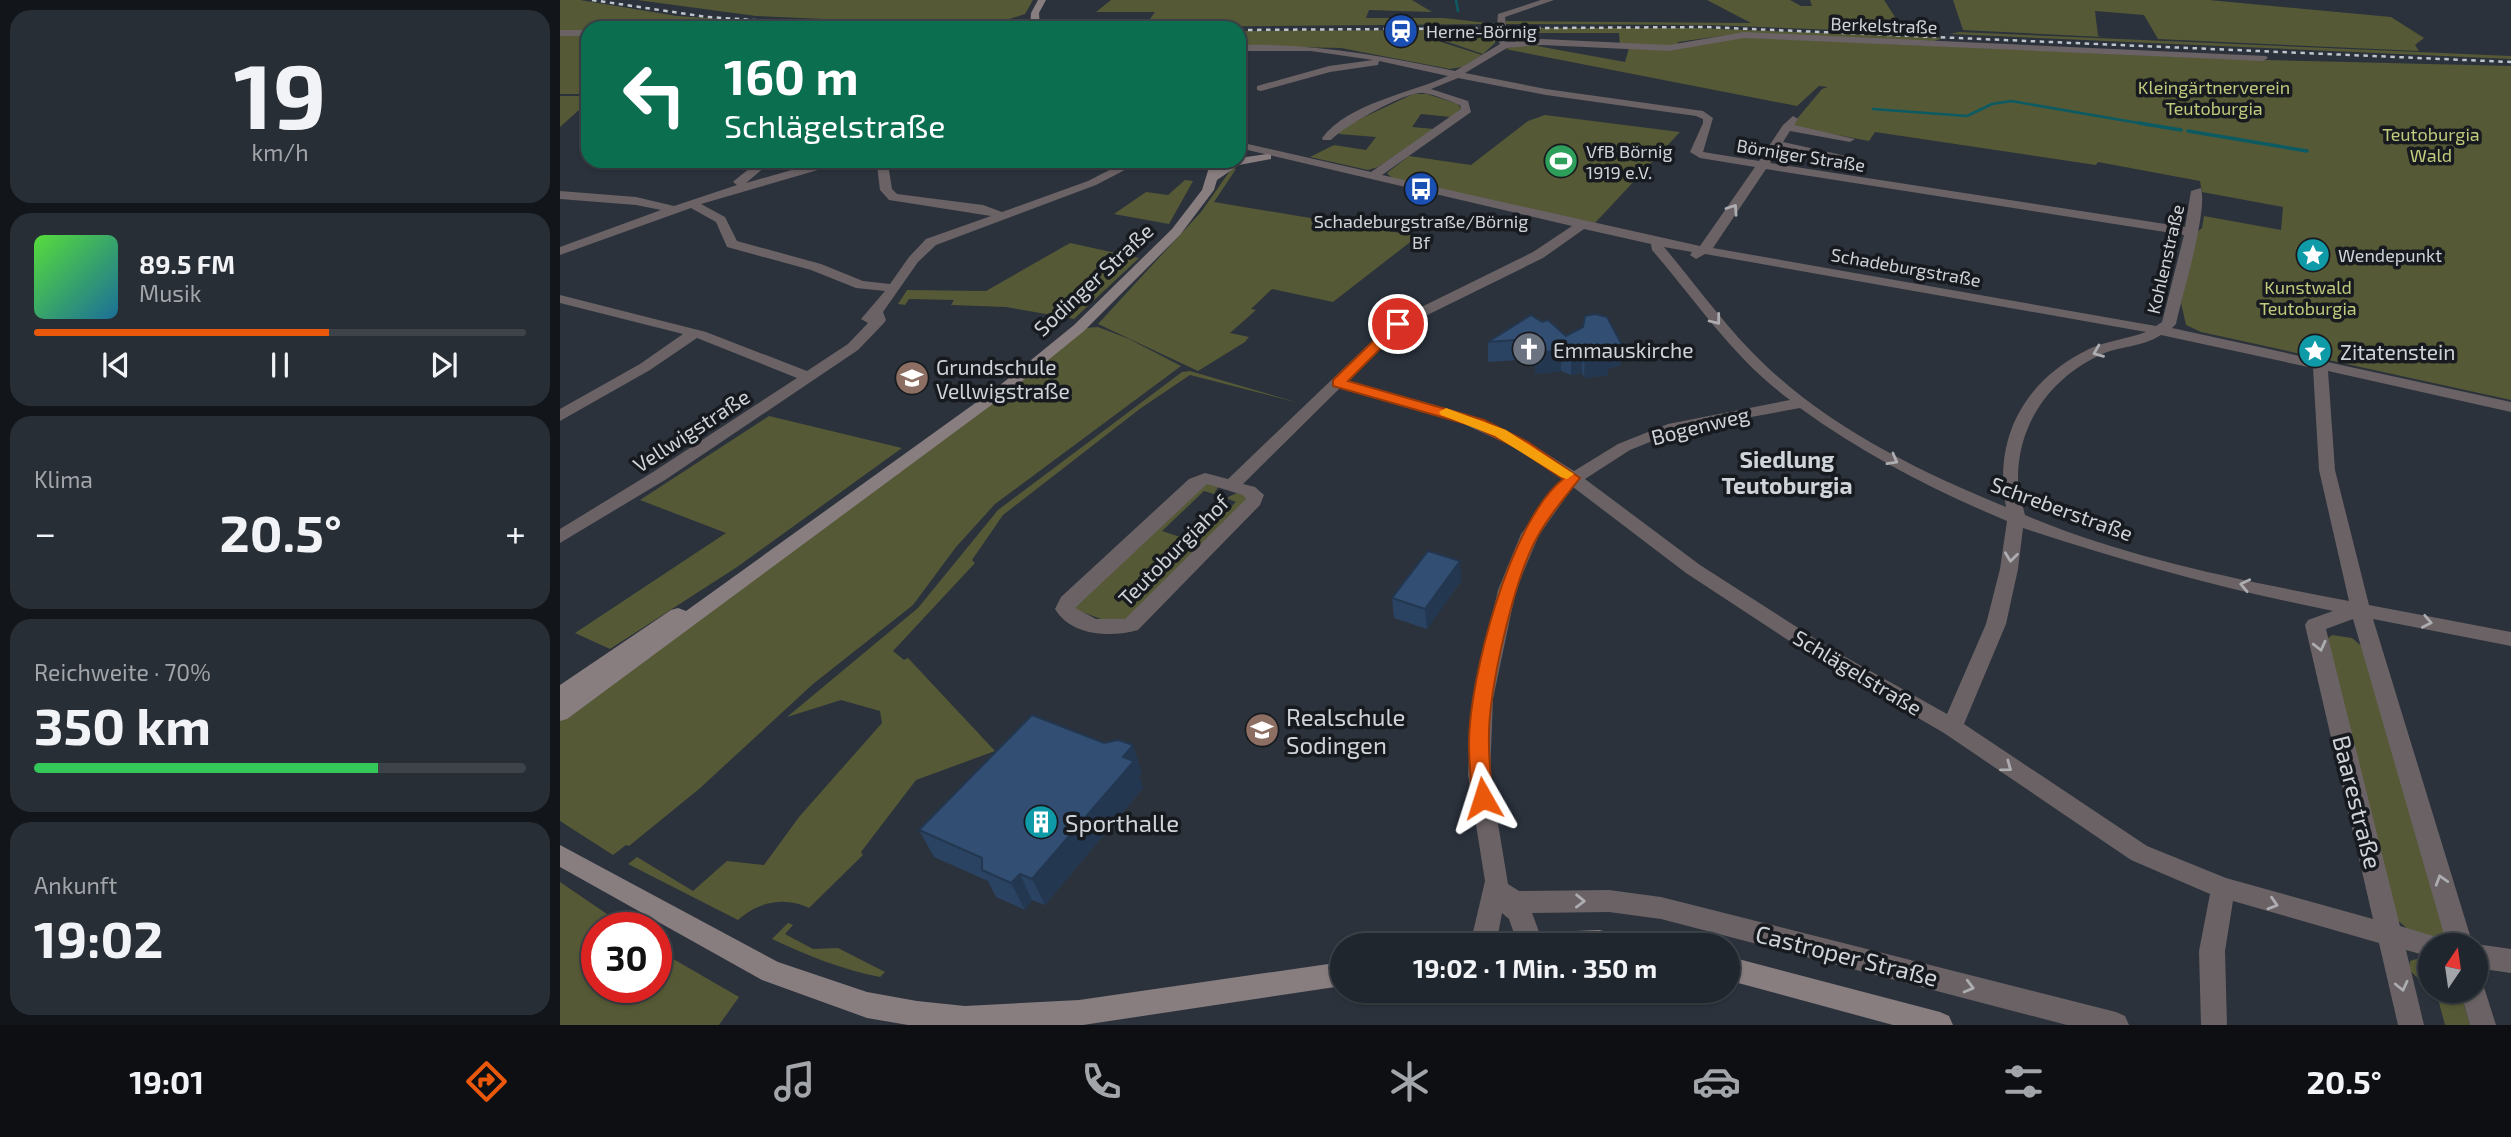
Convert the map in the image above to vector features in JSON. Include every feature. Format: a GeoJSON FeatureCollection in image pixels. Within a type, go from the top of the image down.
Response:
{"type":"FeatureCollection","features":[{"type":"Feature","properties":{"kind":"main road"},"geometry":{"type":"LineString","coordinates":[[1035,21],[1035,13],[1042,0]]}},
{"type":"Feature","properties":{"kind":"main road"},"geometry":{"type":"LineString","coordinates":[[1246,161],[1268,157]]}},
{"type":"Feature","properties":{"kind":"main road","name":"Sodinger Straße"},"geometry":{"type":"LineString","coordinates":[[1200,197],[1205,168]]}},
{"type":"Feature","properties":{"kind":"main road","name":"Sodinger Straße"},"geometry":{"type":"LineString","coordinates":[[560,713],[1004,388],[1079,328],[1162,248],[1208,190],[1216,168]]}},
{"type":"Feature","properties":{"kind":"main road"},"geometry":{"type":"LineString","coordinates":[[1214,177],[1228,168]]}},
{"type":"Feature","properties":{"kind":"main road","name":"Sodinger Straße"},"geometry":{"type":"LineString","coordinates":[[560,696],[654,629],[770,558]]}},
{"type":"Feature","properties":{"kind":"main road"},"geometry":{"type":"LineString","coordinates":[[562,851],[771,972],[867,1005],[917,1014],[965,1018],[1079,1013],[1330,976]]}},
{"type":"Feature","properties":{"kind":"main road","name":"Castroper Straße"},"geometry":{"type":"LineString","coordinates":[[1740,971],[1940,1025]]}},
{"type":"Feature","properties":{"kind":"street"},"geometry":{"type":"LineString","coordinates":[[1505,46],[1501,37],[1501,16],[1550,0]]}},
{"type":"Feature","properties":{"kind":"street"},"geometry":{"type":"LineString","coordinates":[[560,33],[581,33]]}},
{"type":"Feature","properties":{"kind":"street","name":"Berkelstraße"},"geometry":{"type":"LineString","coordinates":[[1327,138],[1337,127],[1390,100],[1458,74],[1505,46],[1542,42],[1669,48],[1744,35],[2263,58]]}},
{"type":"Feature","properties":{"kind":"street"},"geometry":{"type":"LineString","coordinates":[[1246,48],[1292,46],[1458,74]]}},
{"type":"Feature","properties":{"kind":"street"},"geometry":{"type":"LineString","coordinates":[[1261,88],[1320,71],[1385,60]]}},
{"type":"Feature","properties":{"kind":"street","name":"Börniger Straße"},"geometry":{"type":"LineString","coordinates":[[1458,74],[1538,91],[1699,113],[1708,118],[1708,123],[1696,152],[1761,167],[2191,232]]}},
{"type":"Feature","properties":{"kind":"street"},"geometry":{"type":"LineString","coordinates":[[1371,177],[1467,110],[1464,103],[1422,89]]}},
{"type":"Feature","properties":{"kind":"street"},"geometry":{"type":"LineString","coordinates":[[1674,266],[1703,250],[1790,123],[1850,139]]}},
{"type":"Feature","properties":{"kind":"street"},"geometry":{"type":"LineString","coordinates":[[1776,144],[1849,159]]}},
{"type":"Feature","properties":{"kind":"street","name":"Schadeburgstraße"},"geometry":{"type":"LineString","coordinates":[[1246,147],[1658,242],[2162,331],[2320,363],[2511,407]]}},
{"type":"Feature","properties":{"kind":"street","name":"Schadeburgstraße"},"geometry":{"type":"LineString","coordinates":[[1246,155],[1296,160]]}},
{"type":"Feature","properties":{"kind":"street"},"geometry":{"type":"LineString","coordinates":[[724,192],[757,168]]}},
{"type":"Feature","properties":{"kind":"street"},"geometry":{"type":"LineString","coordinates":[[560,251],[724,192],[806,168]]}},
{"type":"Feature","properties":{"kind":"street"},"geometry":{"type":"LineString","coordinates":[[885,168],[886,190],[893,197],[983,209],[1000,215]]}},
{"type":"Feature","properties":{"kind":"street","name":"Vellwigstraße"},"geometry":{"type":"LineString","coordinates":[[560,537],[853,348],[879,320],[876,312],[917,253],[931,242],[1092,183],[1122,168]]}},
{"type":"Feature","properties":{"kind":"street","name":"Kohlenstraße"},"geometry":{"type":"LineString","coordinates":[[2162,331],[2169,324],[2191,232],[2197,191]]}},
{"type":"Feature","properties":{"kind":"street"},"geometry":{"type":"LineString","coordinates":[[560,195],[636,201],[676,210]]}},
{"type":"Feature","properties":{"kind":"street"},"geometry":{"type":"LineString","coordinates":[[692,204],[720,220],[732,244],[816,267],[861,285],[894,288]]}},
{"type":"Feature","properties":{"kind":"street","name":"Teutoburgiahof"},"geometry":{"type":"LineString","coordinates":[[1231,485],[1398,324],[1538,255],[1581,225]]}},
{"type":"Feature","properties":{"kind":"street","name":"Schreberstraße"},"geometry":{"type":"LineString","coordinates":[[1658,242],[1657,247],[1750,359],[1802,403],[1922,476],[2016,516],[2135,559],[2204,577],[2511,639]]}},
{"type":"Feature","properties":{"kind":"street"},"geometry":{"type":"LineString","coordinates":[[560,299],[694,333],[811,377]]}},
{"type":"Feature","properties":{"kind":"street"},"geometry":{"type":"LineString","coordinates":[[1952,727],[1996,624],[2009,569],[2016,516],[2009,480],[2013,443],[2046,385],[2070,366],[2097,351],[2162,331]]}},
{"type":"Feature","properties":{"kind":"street"},"geometry":{"type":"LineString","coordinates":[[560,416],[634,374],[694,333]]}},
{"type":"Feature","properties":{"kind":"street"},"geometry":{"type":"LineString","coordinates":[[2320,363],[2327,470],[2360,609],[2456,933]]}},
{"type":"Feature","properties":{"kind":"street","name":"Schlägelstraße"},"geometry":{"type":"LineString","coordinates":[[1338,383],[1479,423],[1522,445],[1573,478],[1704,576],[1824,654],[1952,727],[2139,853],[2223,888],[2418,943]]}},
{"type":"Feature","properties":{"kind":"street","name":"Bogenweg"},"geometry":{"type":"LineString","coordinates":[[1522,933],[1500,894],[1479,775],[1482,709],[1490,660],[1507,590],[1530,534],[1564,485],[1624,447],[1674,427],[1802,403]]}},
{"type":"Feature","properties":{"kind":"street","name":"Teutoburgiahof"},"geometry":{"type":"LineString","coordinates":[[1205,478],[1231,485],[1255,495],[1254,501],[1131,625],[1109,629],[1069,615],[1065,609],[1068,602],[1195,483],[1205,478]]}},
{"type":"Feature","properties":{"kind":"street","name":"Baarestraße"},"geometry":{"type":"LineString","coordinates":[[2360,609],[2315,625],[2411,1025]]}},
{"type":"Feature","properties":{"kind":"street"},"geometry":{"type":"LineString","coordinates":[[2214,1025],[2212,951],[2223,888]]}},
{"type":"Feature","properties":{"kind":"street","name":"Bogenweg"},"geometry":{"type":"LineString","coordinates":[[1486,933],[1500,894]]}},
{"type":"Feature","properties":{"kind":"street","name":"Castroper Straße"},"geometry":{"type":"LineString","coordinates":[[1500,894],[1609,901],[1661,908],[2116,1025]]}},
{"type":"Feature","properties":{"kind":"street"},"geometry":{"type":"LineString","coordinates":[[2488,958],[2511,961]]}},
{"type":"Feature","properties":{"kind":"street"},"geometry":{"type":"LineString","coordinates":[[2477,1003],[2483,1025]]}},
{"type":"Feature","properties":{"kind":"green space"},"geometry":{"type":"Polygon","coordinates":[[[560,0],[580,0],[677,16],[748,21],[581,21],[581,32],[560,32],[560,0]]]}},
{"type":"Feature","properties":{"kind":"green space"},"geometry":{"type":"Polygon","coordinates":[[[637,0],[1033,0],[1025,14],[1003,21],[868,21],[756,16],[637,0]]]}},
{"type":"Feature","properties":{"kind":"green space"},"geometry":{"type":"Polygon","coordinates":[[[1111,0],[1412,0],[1432,12],[1369,10],[1366,18],[1444,18],[1496,24],[1246,26],[1246,21],[1148,21],[1155,12],[1096,12],[1111,0]]]}},
{"type":"Feature","properties":{"kind":"green space"},"geometry":{"type":"Polygon","coordinates":[[[1707,0],[1790,0],[1801,6],[1812,6],[1810,0],[1884,0],[1897,20],[1880,19],[1882,28],[1941,34],[1709,25],[1506,24],[1506,21],[1751,23],[1707,0]]]}},
{"type":"Feature","properties":{"kind":"green space"},"geometry":{"type":"Polygon","coordinates":[[[1953,0],[2209,0],[2391,17],[2424,38],[2415,45],[2419,51],[2158,39],[2144,15],[2095,11],[2098,36],[2102,37],[1963,30],[1953,0]]]}},
{"type":"Feature","properties":{"kind":"green space"},"geometry":{"type":"Polygon","coordinates":[[[1505,28],[1694,28],[1943,38],[1934,41],[1735,34],[1678,42],[1677,46],[1620,46],[1619,33],[1507,33],[1505,28]]]}},
{"type":"Feature","properties":{"kind":"green space"},"geometry":{"type":"Polygon","coordinates":[[[1429,30],[1438,41],[1482,55],[1462,67],[1450,69],[1341,48],[1246,46],[1246,31],[1429,30]]]}},
{"type":"Feature","properties":{"kind":"green space"},"geometry":{"type":"Polygon","coordinates":[[[1432,30],[1496,30],[1495,43],[1483,54],[1439,39],[1432,30]]]}},
{"type":"Feature","properties":{"kind":"green space"},"geometry":{"type":"Polygon","coordinates":[[[1959,32],[2511,56],[2511,59],[1950,34],[1959,32]]]}},
{"type":"Feature","properties":{"kind":"green space"},"geometry":{"type":"Polygon","coordinates":[[[560,34],[581,34],[581,94],[560,94],[560,34]]]}},
{"type":"Feature","properties":{"kind":"green space"},"geometry":{"type":"Polygon","coordinates":[[[1732,37],[2229,59],[2511,66],[2511,400],[2201,332],[2186,325],[2181,303],[2196,233],[2202,228],[2204,216],[2281,230],[2283,207],[2202,192],[2200,181],[2098,162],[2096,165],[1875,132],[1869,141],[1791,126],[1822,89],[1828,87],[1819,86],[1797,106],[1505,49],[1526,44],[1625,62],[1629,48],[1655,50],[1732,37]]]}},
{"type":"Feature","properties":{"kind":"green space"},"geometry":{"type":"Polygon","coordinates":[[[1413,94],[1427,94],[1458,104],[1461,109],[1451,117],[1421,114],[1412,127],[1434,129],[1378,167],[1368,170],[1310,157],[1334,145],[1366,150],[1376,137],[1339,134],[1341,128],[1413,94]]]}},
{"type":"Feature","properties":{"kind":"green space"},"geometry":{"type":"Polygon","coordinates":[[[560,96],[581,96],[581,108],[560,127],[560,96]]]}},
{"type":"Feature","properties":{"kind":"green space"},"geometry":{"type":"Polygon","coordinates":[[[1545,115],[1680,132],[1595,223],[1392,178],[1387,173],[1409,156],[1471,165],[1528,121],[1545,115]]]}},
{"type":"Feature","properties":{"kind":"green space"},"geometry":{"type":"Polygon","coordinates":[[[1232,168],[1236,169],[1214,202],[1418,236],[1333,302],[1272,289],[1251,309],[1256,310],[1230,333],[1249,337],[1245,342],[1198,371],[1098,324],[1201,212],[1232,168]]]}},
{"type":"Feature","properties":{"kind":"green space"},"geometry":{"type":"Polygon","coordinates":[[[1185,180],[1193,181],[1169,224],[1114,214],[1146,192],[1168,195],[1185,180]]]}},
{"type":"Feature","properties":{"kind":"green space"},"geometry":{"type":"Polygon","coordinates":[[[1070,243],[1139,258],[1074,319],[1006,307],[951,305],[954,300],[909,299],[905,305],[898,304],[907,290],[986,291],[1070,243]]]}},
{"type":"Feature","properties":{"kind":"green space"},"geometry":{"type":"Polygon","coordinates":[[[1098,327],[1129,339],[1181,366],[995,504],[956,547],[913,605],[813,684],[699,789],[629,846],[626,845],[613,855],[560,821],[560,718],[1013,388],[1086,328],[1098,327]]]}},
{"type":"Feature","properties":{"kind":"green space"},"geometry":{"type":"Polygon","coordinates":[[[1190,371],[1299,403],[1190,375],[1141,408],[1003,515],[972,560],[975,563],[893,651],[904,660],[908,658],[995,751],[916,780],[861,852],[863,855],[809,908],[790,902],[772,903],[754,909],[738,920],[628,864],[637,857],[693,891],[727,861],[764,865],[799,817],[882,723],[880,711],[841,700],[787,717],[918,608],[998,510],[1182,372],[1190,371]]]}},
{"type":"Feature","properties":{"kind":"green space"},"geometry":{"type":"Polygon","coordinates":[[[769,416],[902,448],[737,567],[610,649],[575,633],[726,533],[640,500],[769,416]]]}},
{"type":"Feature","properties":{"kind":"green space"},"geometry":{"type":"Polygon","coordinates":[[[1206,482],[1218,487],[1214,494],[1204,491],[1162,531],[1195,542],[1236,502],[1226,498],[1237,493],[1245,495],[1247,501],[1131,619],[1109,622],[1074,609],[1074,602],[1206,482]]]}},
{"type":"Feature","properties":{"kind":"green space"},"geometry":{"type":"Polygon","coordinates":[[[2332,635],[2352,638],[2364,648],[2445,928],[2444,933],[2409,930],[2395,918],[2327,639],[2332,635]]]}},
{"type":"Feature","properties":{"kind":"green space"},"geometry":{"type":"Polygon","coordinates":[[[560,882],[604,912],[581,912],[581,1003],[672,1003],[672,958],[739,997],[719,1025],[560,1025],[560,882]]]}},
{"type":"Feature","properties":{"kind":"green space"},"geometry":{"type":"Polygon","coordinates":[[[788,923],[793,925],[785,934],[813,949],[838,948],[885,972],[880,977],[852,970],[772,939],[788,923]]]}},
{"type":"Feature","properties":{"kind":"green space"},"geometry":{"type":"Polygon","coordinates":[[[2418,959],[2418,978],[2409,970],[2410,961],[2418,959]]]}},
{"type":"Feature","properties":{"kind":"green space"},"geometry":{"type":"Polygon","coordinates":[[[2439,1003],[2464,1003],[2470,1025],[2445,1025],[2439,1003]]]}},
{"type":"Feature","properties":{"kind":"building"},"geometry":{"type":"Polygon","coordinates":[[[1595,314],[1607,317],[1622,345],[1606,350],[1609,354],[1585,357],[1582,353],[1571,354],[1562,350],[1535,353],[1545,346],[1542,338],[1488,342],[1531,315],[1542,322],[1548,320],[1566,336],[1583,327],[1585,316],[1595,314]]]}},
{"type":"Feature","properties":{"kind":"building"},"geometry":{"type":"Polygon","coordinates":[[[1428,551],[1460,561],[1425,609],[1392,598],[1428,551]]]}},
{"type":"Feature","properties":{"kind":"building","name":"Sporthalle"},"geometry":{"type":"Polygon","coordinates":[[[1032,715],[1104,743],[1118,740],[1133,745],[1123,757],[1134,761],[1032,879],[1020,874],[1011,883],[982,870],[982,858],[919,830],[1032,715]]]}},
{"type":"Feature","properties":{"kind":"waterway"},"geometry":{"type":"LineString","coordinates":[[1456,0],[1458,11]]}},
{"type":"Feature","properties":{"kind":"waterway"},"geometry":{"type":"LineString","coordinates":[[1873,109],[1967,116],[1992,104],[2011,101],[2150,125]]}},
{"type":"Feature","properties":{"kind":"waterway"},"geometry":{"type":"LineString","coordinates":[[2139,123],[2181,130]]}},
{"type":"Feature","properties":{"kind":"waterway"},"geometry":{"type":"LineString","coordinates":[[2188,131],[2307,151]]}},
{"type":"Feature","properties":{"kind":"railway"},"geometry":{"type":"LineString","coordinates":[[592,0],[707,17],[770,21]]}},
{"type":"Feature","properties":{"kind":"railway"},"geometry":{"type":"LineString","coordinates":[[1246,30],[1705,27],[2511,62]]}},
{"type":"Feature","properties":{"kind":"slow traffic"},"geometry":{"type":"LineString","coordinates":[[1446,412],[1500,433],[1567,474]]}},
{"type":"Feature","properties":{"kind":"place","name":"Herne-Börnig"},"geometry":{"type":"Point","coordinates":[1401,31]}},
{"type":"Feature","properties":{"kind":"place","name":"VfB Börnig 1919 e.V."},"geometry":{"type":"Point","coordinates":[1561,161]}},
{"type":"Feature","properties":{"kind":"place","name":"Schadeburgstraße/Börnig Bf"},"geometry":{"type":"Point","coordinates":[1421,189]}},
{"type":"Feature","properties":{"kind":"place","name":"Wendepunkt"},"geometry":{"type":"Point","coordinates":[2313,255]}},
{"type":"Feature","properties":{"kind":"place","name":"Emmauskirche"},"geometry":{"type":"Point","coordinates":[1529,349]}},
{"type":"Feature","properties":{"kind":"place","name":"Zitatenstein"},"geometry":{"type":"Point","coordinates":[2315,351]}},
{"type":"Feature","properties":{"kind":"place","name":"Grundschule Vellwigstraße"},"geometry":{"type":"Point","coordinates":[912,378]}},
{"type":"Feature","properties":{"kind":"place","name":"Realschule Sodingen"},"geometry":{"type":"Point","coordinates":[1262,730]}},
{"type":"Feature","properties":{"kind":"place","name":"Sporthalle"},"geometry":{"type":"Point","coordinates":[1041,822]}},
{"type":"Feature","properties":{"kind":"district","name":"Siedlung Teutoburgia"},"geometry":{"type":"Point","coordinates":[1787,472]}},
{"type":"Feature","properties":{"kind":"route"},"geometry":{"type":"LineString","coordinates":[[1398,324],[1338,383],[1479,423],[1522,445],[1573,478],[1564,485],[1530,534],[1507,590],[1483,699],[1479,775],[1483,798]]}},
{"type":"Feature","properties":{"kind":"park label","name":"Kleingärtnerverein Teutoburgia"},"geometry":{"type":"Point","coordinates":[2214,98]}},
{"type":"Feature","properties":{"kind":"park label","name":"Teutoburgia Wald"},"geometry":{"type":"Point","coordinates":[2431,144]}},
{"type":"Feature","properties":{"kind":"park label","name":"Kunstwald Teutoburgia"},"geometry":{"type":"Point","coordinates":[2308,297]}}]}
